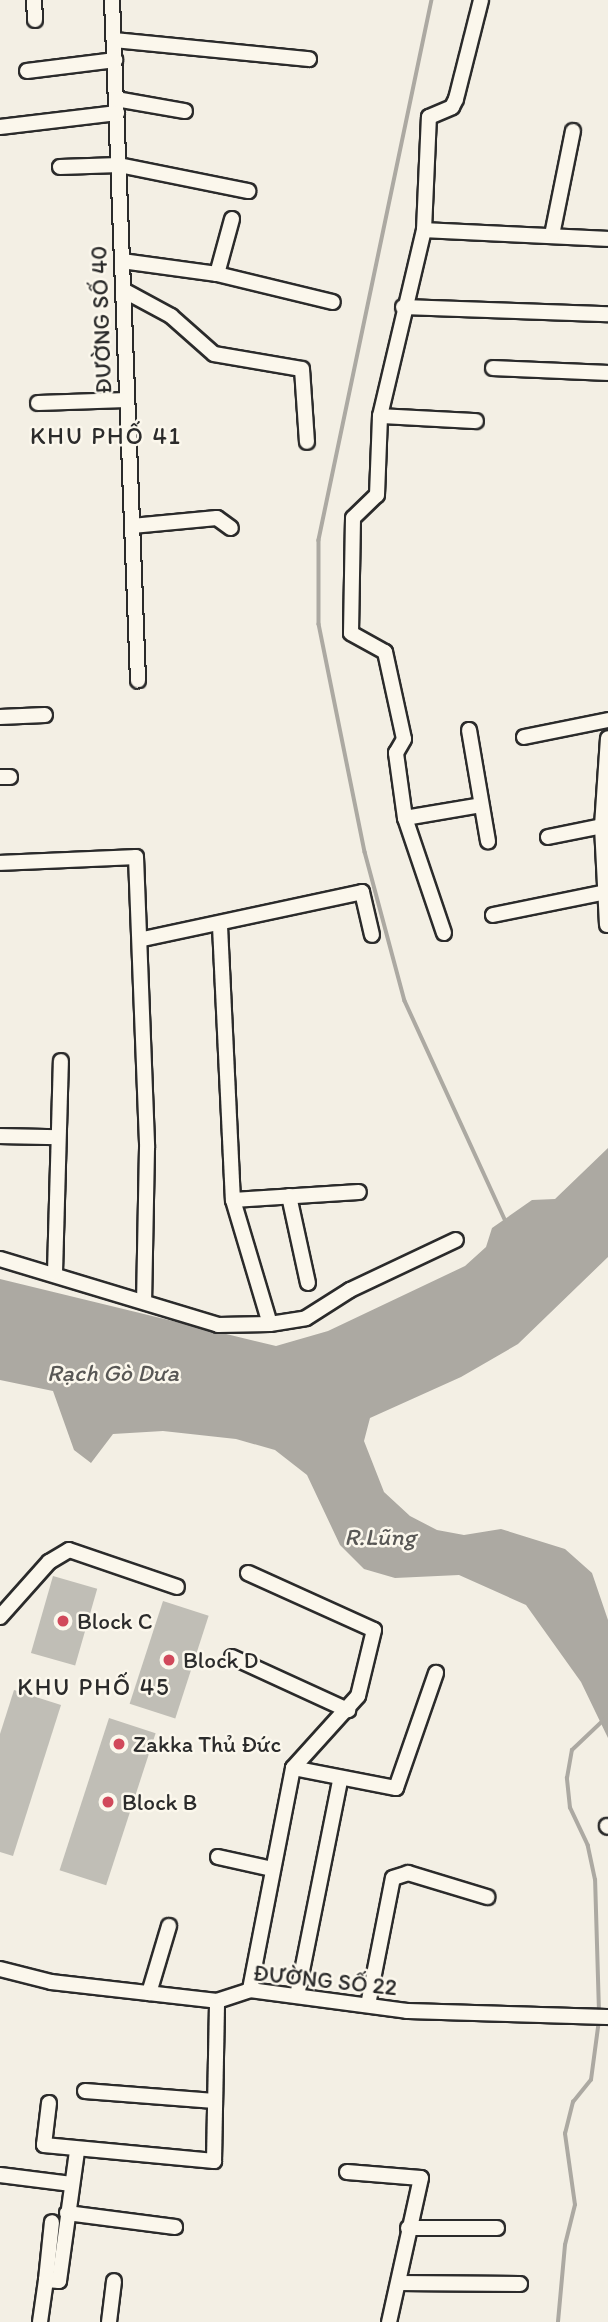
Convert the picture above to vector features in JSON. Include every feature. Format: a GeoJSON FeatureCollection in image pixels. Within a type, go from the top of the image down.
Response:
{"type":"FeatureCollection","features":[{"type":"Feature","properties":{"kind":"street"},"geometry":{"type":"LineString","coordinates":[[34,0],[36,20]]}},
{"type":"Feature","properties":{"kind":"street","name":"ĐƯỜNG SỐ 40"},"geometry":{"type":"LineString","coordinates":[[112,0],[138,681]]}},
{"type":"Feature","properties":{"kind":"street"},"geometry":{"type":"LineString","coordinates":[[443,933],[405,818],[396,753],[404,739],[385,652],[351,634],[353,519],[377,495],[380,415],[403,307],[424,230],[429,117],[452,107],[457,99],[481,0]]}},
{"type":"Feature","properties":{"kind":"street"},"geometry":{"type":"LineString","coordinates":[[114,40],[309,59]]}},
{"type":"Feature","properties":{"kind":"street"},"geometry":{"type":"LineString","coordinates":[[27,72],[115,60]]}},
{"type":"Feature","properties":{"kind":"street"},"geometry":{"type":"LineString","coordinates":[[0,127],[116,106],[185,110]]}},
{"type":"Feature","properties":{"kind":"street"},"geometry":{"type":"LineString","coordinates":[[552,235],[573,131]]}},
{"type":"Feature","properties":{"kind":"street"},"geometry":{"type":"LineString","coordinates":[[60,167],[118,165],[248,191]]}},
{"type":"Feature","properties":{"kind":"street"},"geometry":{"type":"LineString","coordinates":[[217,274],[232,219]]}},
{"type":"Feature","properties":{"kind":"street"},"geometry":{"type":"LineString","coordinates":[[424,230],[608,239]]}},
{"type":"Feature","properties":{"kind":"street"},"geometry":{"type":"LineString","coordinates":[[122,261],[217,274],[334,302]]}},
{"type":"Feature","properties":{"kind":"street"},"geometry":{"type":"LineString","coordinates":[[123,290],[171,316],[214,354],[302,369],[307,442]]}},
{"type":"Feature","properties":{"kind":"street"},"geometry":{"type":"LineString","coordinates":[[403,307],[608,314]]}},
{"type":"Feature","properties":{"kind":"street"},"geometry":{"type":"LineString","coordinates":[[493,368],[608,373]]}},
{"type":"Feature","properties":{"kind":"street"},"geometry":{"type":"LineString","coordinates":[[38,403],[127,400]]}},
{"type":"Feature","properties":{"kind":"street"},"geometry":{"type":"LineString","coordinates":[[380,415],[476,421]]}},
{"type":"Feature","properties":{"kind":"street"},"geometry":{"type":"LineString","coordinates":[[132,526],[217,518],[232,528]]}},
{"type":"Feature","properties":{"kind":"street"},"geometry":{"type":"LineString","coordinates":[[0,717],[45,715]]}},
{"type":"Feature","properties":{"kind":"street"},"geometry":{"type":"LineString","coordinates":[[524,737],[608,720]]}},
{"type":"Feature","properties":{"kind":"street"},"geometry":{"type":"LineString","coordinates":[[469,730],[488,841]]}},
{"type":"Feature","properties":{"kind":"street"},"geometry":{"type":"LineString","coordinates":[[607,925],[602,826],[608,738]]}},
{"type":"Feature","properties":{"kind":"street"},"geometry":{"type":"LineString","coordinates":[[405,818],[481,805]]}},
{"type":"Feature","properties":{"kind":"street"},"geometry":{"type":"LineString","coordinates":[[548,837],[602,826]]}},
{"type":"Feature","properties":{"kind":"street"},"geometry":{"type":"LineString","coordinates":[[0,863],[136,858],[143,939],[144,1299]]}},
{"type":"Feature","properties":{"kind":"street"},"geometry":{"type":"LineString","coordinates":[[493,915],[606,882]]}},
{"type":"Feature","properties":{"kind":"street"},"geometry":{"type":"LineString","coordinates":[[143,939],[220,926],[362,892],[372,935]]}},
{"type":"Feature","properties":{"kind":"street"},"geometry":{"type":"LineString","coordinates":[[220,926],[233,1200],[270,1324]]}},
{"type":"Feature","properties":{"kind":"street"},"geometry":{"type":"LineString","coordinates":[[55,1272],[61,1061]]}},
{"type":"Feature","properties":{"kind":"street"},"geometry":{"type":"LineString","coordinates":[[0,1136],[52,1138]]}},
{"type":"Feature","properties":{"kind":"street"},"geometry":{"type":"LineString","coordinates":[[233,1200],[359,1192]]}},
{"type":"Feature","properties":{"kind":"street"},"geometry":{"type":"LineString","coordinates":[[289,1196],[307,1283]]}},
{"type":"Feature","properties":{"kind":"street"},"geometry":{"type":"LineString","coordinates":[[0,1259],[55,1272],[218,1325],[270,1324],[306,1318],[350,1290],[456,1240]]}},
{"type":"Feature","properties":{"kind":"street"},"geometry":{"type":"LineString","coordinates":[[0,1617],[49,1562],[69,1550],[177,1587]]}},
{"type":"Feature","properties":{"kind":"street"},"geometry":{"type":"LineString","coordinates":[[248,1573],[374,1630],[358,1696],[293,1768],[250,1990]]}},
{"type":"Feature","properties":{"kind":"street"},"geometry":{"type":"LineString","coordinates":[[232,1657],[348,1710]]}},
{"type":"Feature","properties":{"kind":"street"},"geometry":{"type":"LineString","coordinates":[[293,1768],[340,1780],[398,1787],[436,1672]]}},
{"type":"Feature","properties":{"kind":"street"},"geometry":{"type":"LineString","coordinates":[[297,1996],[340,1780]]}},
{"type":"Feature","properties":{"kind":"street"},"geometry":{"type":"LineString","coordinates":[[218,1857],[272,1869]]}},
{"type":"Feature","properties":{"kind":"street"},"geometry":{"type":"LineString","coordinates":[[368,2005],[393,1878],[408,1873],[487,1897]]}},
{"type":"Feature","properties":{"kind":"street"},"geometry":{"type":"LineString","coordinates":[[149,1993],[169,1926]]}},
{"type":"Feature","properties":{"kind":"street","name":"ĐƯỜNG SỐ 22"},"geometry":{"type":"LineString","coordinates":[[0,1969],[51,1982],[217,2001],[250,1990],[465,2015],[559,2014],[608,2017]]}},
{"type":"Feature","properties":{"kind":"street"},"geometry":{"type":"LineString","coordinates":[[49,2104],[44,2145],[77,2151],[214,2161],[217,2001]]}},
{"type":"Feature","properties":{"kind":"street"},"geometry":{"type":"LineString","coordinates":[[85,2091],[215,2101]]}},
{"type":"Feature","properties":{"kind":"street"},"geometry":{"type":"LineString","coordinates":[[46,2280],[59,2281],[77,2151]]}},
{"type":"Feature","properties":{"kind":"street"},"geometry":{"type":"LineString","coordinates":[[347,2172],[421,2178],[389,2322]]}},
{"type":"Feature","properties":{"kind":"street"},"geometry":{"type":"LineString","coordinates":[[0,2175],[71,2183]]}},
{"type":"Feature","properties":{"kind":"street"},"geometry":{"type":"LineString","coordinates":[[67,2213],[175,2227]]}},
{"type":"Feature","properties":{"kind":"street"},"geometry":{"type":"LineString","coordinates":[[40,2322],[52,2222]]}},
{"type":"Feature","properties":{"kind":"street"},"geometry":{"type":"LineString","coordinates":[[408,2228],[497,2228]]}},
{"type":"Feature","properties":{"kind":"street"},"geometry":{"type":"LineString","coordinates":[[109,2322],[114,2281]]}},
{"type":"Feature","properties":{"kind":"street"},"geometry":{"type":"LineString","coordinates":[[398,2283],[520,2284]]}},
{"type":"Feature","properties":{"kind":"water","name":"Rạch Gò Dưa"},"geometry":{"type":"Polygon","coordinates":[[[608,1148],[608,1257],[518,1344],[461,1377],[370,1418],[364,1441],[384,1492],[410,1516],[437,1530],[464,1535],[501,1529],[565,1549],[592,1573],[608,1620],[608,1738],[581,1682],[526,1605],[459,1575],[395,1578],[364,1569],[340,1545],[307,1475],[275,1450],[236,1439],[163,1431],[113,1434],[91,1463],[74,1450],[53,1391],[0,1380],[0,1279],[276,1346],[328,1331],[465,1266],[486,1247],[492,1228],[532,1200],[555,1199],[608,1148]]]}},
{"type":"Feature","properties":{"kind":"building","name":"Block C"},"geometry":{"type":"Polygon","coordinates":[[[53,1576],[97,1589],[75,1666],[31,1653],[53,1576]]]}},
{"type":"Feature","properties":{"kind":"building","name":"Block D"},"geometry":{"type":"Polygon","coordinates":[[[163,1601],[209,1616],[175,1719],[130,1704],[163,1601]]]}},
{"type":"Feature","properties":{"kind":"building"},"geometry":{"type":"Polygon","coordinates":[[[14,1690],[61,1705],[13,1856],[0,1852],[0,1734],[14,1690]]]}},
{"type":"Feature","properties":{"kind":"building","name":"Block B"},"geometry":{"type":"Polygon","coordinates":[[[109,1718],[156,1733],[106,1885],[60,1870],[109,1718]]]}},
{"type":"Feature","properties":{"kind":"waterway"},"geometry":{"type":"LineString","coordinates":[[432,0],[319,540],[319,624],[365,852],[405,1001],[505,1219]]}},
{"type":"Feature","properties":{"kind":"waterway"},"geometry":{"type":"LineString","coordinates":[[599,2012],[595,1880],[588,1846],[570,1808],[567,1778],[572,1750],[608,1716]]}},
{"type":"Feature","properties":{"kind":"waterway"},"geometry":{"type":"LineString","coordinates":[[558,2322],[565,2245],[575,2205],[565,2134],[573,2102],[591,2080],[599,2020]]}},
{"type":"Feature","properties":{"kind":"place","name":"Block C"},"geometry":{"type":"Point","coordinates":[63,1621]}},
{"type":"Feature","properties":{"kind":"place","name":"Block D"},"geometry":{"type":"Point","coordinates":[169,1660]}},
{"type":"Feature","properties":{"kind":"place","name":"Zakka Thủ Đức"},"geometry":{"type":"Point","coordinates":[119,1744]}},
{"type":"Feature","properties":{"kind":"place","name":"Block B"},"geometry":{"type":"Point","coordinates":[108,1802]}},
{"type":"Feature","properties":{"kind":"district","name":"KHU PHỐ 41"},"geometry":{"type":"Point","coordinates":[106,436]}},
{"type":"Feature","properties":{"kind":"district","name":"KHU PHỐ 45"},"geometry":{"type":"Point","coordinates":[94,1687]}},
{"type":"Feature","properties":{"kind":"water label","name":"R.Lũng"},"geometry":{"type":"Point","coordinates":[380,1537]}}]}
